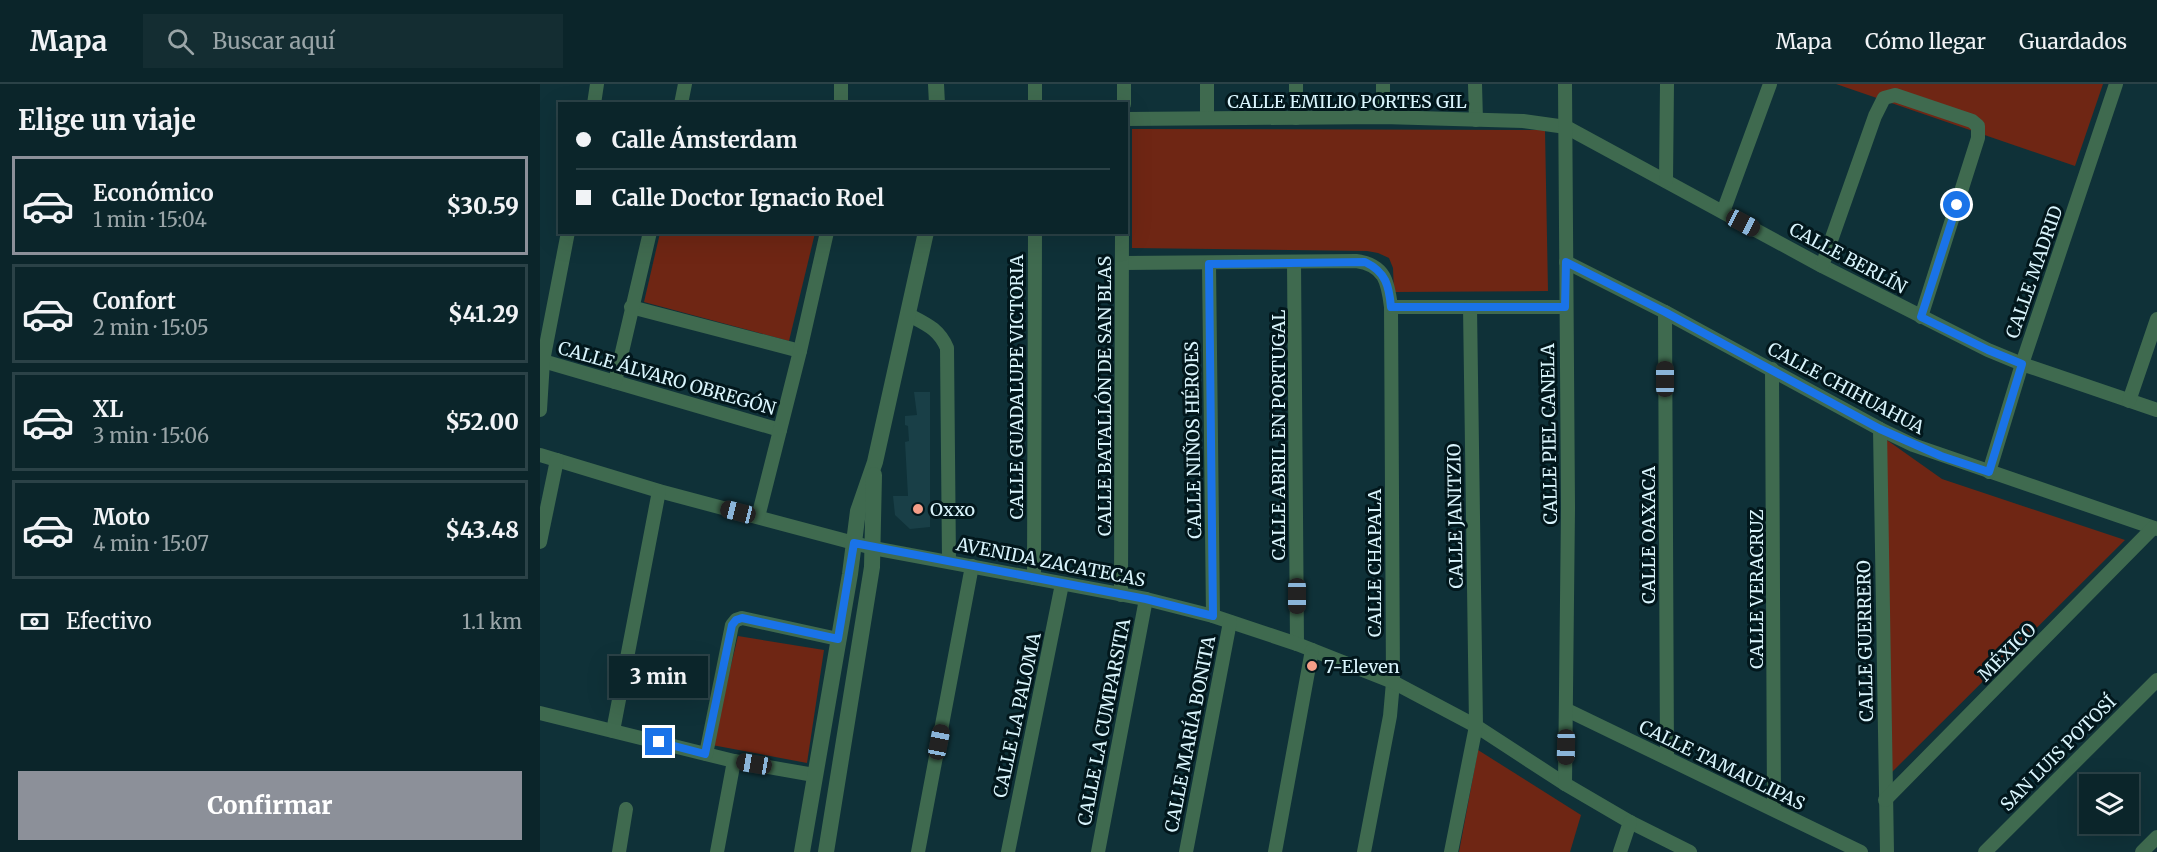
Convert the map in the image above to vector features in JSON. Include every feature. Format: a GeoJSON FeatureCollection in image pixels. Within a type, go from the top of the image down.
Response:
{"type":"FeatureCollection","features":[{"type":"Feature","properties":{"kind":"street"},"geometry":{"type":"LineString","coordinates":[[594,102],[597,84]]}},
{"type":"Feature","properties":{"kind":"street"},"geometry":{"type":"LineString","coordinates":[[681,102],[685,84]]}},
{"type":"Feature","properties":{"kind":"street"},"geometry":{"type":"LineString","coordinates":[[841,84],[841,102]]}},
{"type":"Feature","properties":{"kind":"street"},"geometry":{"type":"LineString","coordinates":[[936,84],[937,102]]}},
{"type":"Feature","properties":{"kind":"street"},"geometry":{"type":"LineString","coordinates":[[1035,84],[1035,102]]}},
{"type":"Feature","properties":{"kind":"street"},"geometry":{"type":"LineString","coordinates":[[1124,84],[1124,102]]}},
{"type":"Feature","properties":{"kind":"street"},"geometry":{"type":"LineString","coordinates":[[1207,84],[1207,118]]}},
{"type":"Feature","properties":{"kind":"street"},"geometry":{"type":"LineString","coordinates":[[1296,84],[1296,118]]}},
{"type":"Feature","properties":{"kind":"street"},"geometry":{"type":"LineString","coordinates":[[1383,84],[1383,117]]}},
{"type":"Feature","properties":{"kind":"street"},"geometry":{"type":"LineString","coordinates":[[1475,84],[1476,120]]}},
{"type":"Feature","properties":{"kind":"street","name":"CALLE PIEL CANELA"},"geometry":{"type":"LineString","coordinates":[[1565,84],[1568,508],[1565,784]]}},
{"type":"Feature","properties":{"kind":"street"},"geometry":{"type":"LineString","coordinates":[[1666,84],[1666,180]]}},
{"type":"Feature","properties":{"kind":"street"},"geometry":{"type":"LineString","coordinates":[[1724,212],[1770,84]]}},
{"type":"Feature","properties":{"kind":"street","name":"CALLE MADRID"},"geometry":{"type":"LineString","coordinates":[[1989,472],[2022,364],[2116,84]]}},
{"type":"Feature","properties":{"kind":"street"},"geometry":{"type":"LineString","coordinates":[[1822,266],[1875,116],[1884,98],[1895,95],[1972,121],[1978,126],[1978,138],[1921,317]]}},
{"type":"Feature","properties":{"kind":"street","name":"CALLE EMILIO PORTES GIL"},"geometry":{"type":"LineString","coordinates":[[1128,119],[1383,117],[1542,122],[1566,127]]}},
{"type":"Feature","properties":{"kind":"street","name":"CALLE BERLÍN"},"geometry":{"type":"LineString","coordinates":[[1566,127],[1822,266],[1988,350],[2022,364],[2157,410]]}},
{"type":"Feature","properties":{"kind":"street"},"geometry":{"type":"LineString","coordinates":[[540,410],[543,361],[568,234]]}},
{"type":"Feature","properties":{"kind":"street"},"geometry":{"type":"LineString","coordinates":[[615,382],[649,234]]}},
{"type":"Feature","properties":{"kind":"street"},"geometry":{"type":"LineString","coordinates":[[758,517],[827,234]]}},
{"type":"Feature","properties":{"kind":"street"},"geometry":{"type":"LineString","coordinates":[[802,852],[858,511],[875,462],[926,234]]}},
{"type":"Feature","properties":{"kind":"street","name":"CALLE GUADALUPE VICTORIA"},"geometry":{"type":"LineString","coordinates":[[1034,578],[1035,234]]}},
{"type":"Feature","properties":{"kind":"street","name":"CALLE BATALLÓN DE SAN BLAS"},"geometry":{"type":"LineString","coordinates":[[1121,595],[1122,234]]}},
{"type":"Feature","properties":{"kind":"street"},"geometry":{"type":"LineString","coordinates":[[1123,263],[1294,262]]}},
{"type":"Feature","properties":{"kind":"street","name":"CALLE CHAPALA"},"geometry":{"type":"LineString","coordinates":[[1294,262],[1365,262],[1376,267],[1384,275],[1389,288],[1391,307],[1393,682],[1390,716],[1364,852]]}},
{"type":"Feature","properties":{"kind":"street","name":"CALLE ABRIL EN PORTUGAL"},"geometry":{"type":"LineString","coordinates":[[1294,262],[1297,644]]}},
{"type":"Feature","properties":{"kind":"street","name":"CALLE CHIHUAHUA"},"geometry":{"type":"LineString","coordinates":[[1566,262],[1665,312],[1880,429],[1922,448],[2155,529]]}},
{"type":"Feature","properties":{"kind":"street","name":"CALLE NIÑOS HÉROES"},"geometry":{"type":"LineString","coordinates":[[1209,264],[1213,616]]}},
{"type":"Feature","properties":{"kind":"street"},"geometry":{"type":"LineString","coordinates":[[631,307],[800,351]]}},
{"type":"Feature","properties":{"kind":"street"},"geometry":{"type":"LineString","coordinates":[[1391,307],[1565,307]]}},
{"type":"Feature","properties":{"kind":"street","name":"CALLE JANITZIO"},"geometry":{"type":"LineString","coordinates":[[1470,307],[1476,726]]}},
{"type":"Feature","properties":{"kind":"street","name":"CALLE OAXACA"},"geometry":{"type":"LineString","coordinates":[[1665,312],[1667,758]]}},
{"type":"Feature","properties":{"kind":"street"},"geometry":{"type":"LineString","coordinates":[[909,315],[933,327],[942,337],[947,348],[949,561]]}},
{"type":"Feature","properties":{"kind":"street"},"geometry":{"type":"LineString","coordinates":[[2129,400],[2157,319]]}},
{"type":"Feature","properties":{"kind":"street","name":"CALLE ÁLVARO OBREGÓN"},"geometry":{"type":"LineString","coordinates":[[543,361],[780,430]]}},
{"type":"Feature","properties":{"kind":"street","name":"CALLE VERACRUZ"},"geometry":{"type":"LineString","coordinates":[[1772,369],[1774,809]]}},
{"type":"Feature","properties":{"kind":"street","name":"CALLE GUERRERO"},"geometry":{"type":"LineString","coordinates":[[1880,429],[1887,852]]}},
{"type":"Feature","properties":{"kind":"street","name":"AVENIDA ZACATECAS"},"geometry":{"type":"LineString","coordinates":[[540,455],[658,491],[873,548],[1146,599],[1213,616],[1297,644],[1393,682],[1476,726],[1565,784],[1630,822],[1690,852]]}},
{"type":"Feature","properties":{"kind":"street"},"geometry":{"type":"LineString","coordinates":[[540,542],[557,460]]}},
{"type":"Feature","properties":{"kind":"street"},"geometry":{"type":"LineString","coordinates":[[826,852],[870,582],[875,462]]}},
{"type":"Feature","properties":{"kind":"street"},"geometry":{"type":"LineString","coordinates":[[613,731],[658,491]]}},
{"type":"Feature","properties":{"kind":"street","name":"MÉXICO"},"geometry":{"type":"LineString","coordinates":[[1886,800],[2155,529]]}},
{"type":"Feature","properties":{"kind":"street"},"geometry":{"type":"LineString","coordinates":[[918,852],[972,566]]}},
{"type":"Feature","properties":{"kind":"street","name":"CALLE LA PALOMA"},"geometry":{"type":"LineString","coordinates":[[1008,852],[1062,584]]}},
{"type":"Feature","properties":{"kind":"street","name":"CALLE LA CUMPARSITA"},"geometry":{"type":"LineString","coordinates":[[1098,852],[1146,599]]}},
{"type":"Feature","properties":{"kind":"street"},"geometry":{"type":"LineString","coordinates":[[705,754],[732,625],[736,620],[742,618],[838,639]]}},
{"type":"Feature","properties":{"kind":"street","name":"CALLE MARÍA BONITA"},"geometry":{"type":"LineString","coordinates":[[1186,852],[1230,622]]}},
{"type":"Feature","properties":{"kind":"street"},"geometry":{"type":"LineString","coordinates":[[1275,852],[1312,650]]}},
{"type":"Feature","properties":{"kind":"street","name":"SAN LUIS POTOSÍ"},"geometry":{"type":"LineString","coordinates":[[1985,852],[2157,680]]}},
{"type":"Feature","properties":{"kind":"street","name":"CALLE TAMAULIPAS"},"geometry":{"type":"LineString","coordinates":[[1567,710],[1861,852]]}},
{"type":"Feature","properties":{"kind":"street"},"geometry":{"type":"LineString","coordinates":[[540,713],[734,761],[814,775]]}},
{"type":"Feature","properties":{"kind":"street"},"geometry":{"type":"LineString","coordinates":[[1451,852],[1476,726]]}},
{"type":"Feature","properties":{"kind":"street"},"geometry":{"type":"LineString","coordinates":[[717,852],[734,761]]}},
{"type":"Feature","properties":{"kind":"street"},"geometry":{"type":"LineString","coordinates":[[619,852],[626,809]]}},
{"type":"Feature","properties":{"kind":"street"},"geometry":{"type":"LineString","coordinates":[[1620,852],[1630,822]]}},
{"type":"Feature","properties":{"kind":"street"},"geometry":{"type":"LineString","coordinates":[[2142,852],[2157,837]]}},
{"type":"Feature","properties":{"kind":"shaded area"},"geometry":{"type":"Polygon","coordinates":[[[1836,84],[2103,84],[2075,166],[1836,84]]]}},
{"type":"Feature","properties":{"kind":"shaded area"},"geometry":{"type":"Polygon","coordinates":[[[1132,129],[1545,130],[1548,291],[1394,292],[1393,268],[1389,258],[1367,251],[1132,248],[1132,129]]]}},
{"type":"Feature","properties":{"kind":"shaded area"},"geometry":{"type":"Polygon","coordinates":[[[660,234],[815,234],[789,341],[644,302],[660,234]]]}},
{"type":"Feature","properties":{"kind":"shaded area"},"geometry":{"type":"Polygon","coordinates":[[[914,392],[930,392],[930,527],[910,529],[895,515],[893,496],[908,496],[905,442],[909,441],[905,416],[917,415],[914,392]]]}},
{"type":"Feature","properties":{"kind":"shaded area"},"geometry":{"type":"Polygon","coordinates":[[[1884,438],[1942,479],[2125,540],[1887,777],[1884,438]]]}},
{"type":"Feature","properties":{"kind":"shaded area"},"geometry":{"type":"Polygon","coordinates":[[[738,636],[824,650],[807,763],[712,745],[738,636]]]}},
{"type":"Feature","properties":{"kind":"shaded area"},"geometry":{"type":"Polygon","coordinates":[[[1478,750],[1581,815],[1570,852],[1459,852],[1478,750]]]}},
{"type":"Feature","properties":{"kind":"place","name":"Oxxo"},"geometry":{"type":"Point","coordinates":[918,509]}},
{"type":"Feature","properties":{"kind":"place","name":"7-Eleven"},"geometry":{"type":"Point","coordinates":[1312,666]}},
{"type":"Feature","properties":{"kind":"route"},"geometry":{"type":"LineString","coordinates":[[659,742],[705,754],[732,625],[736,620],[742,618],[838,639],[854,543],[1146,599],[1213,616],[1209,264],[1365,262],[1376,267],[1384,275],[1389,288],[1391,307],[1565,307],[1566,262],[1665,312],[1880,429],[1913,445],[1989,472],[2022,364],[1921,317],[1957,205]]}}]}
